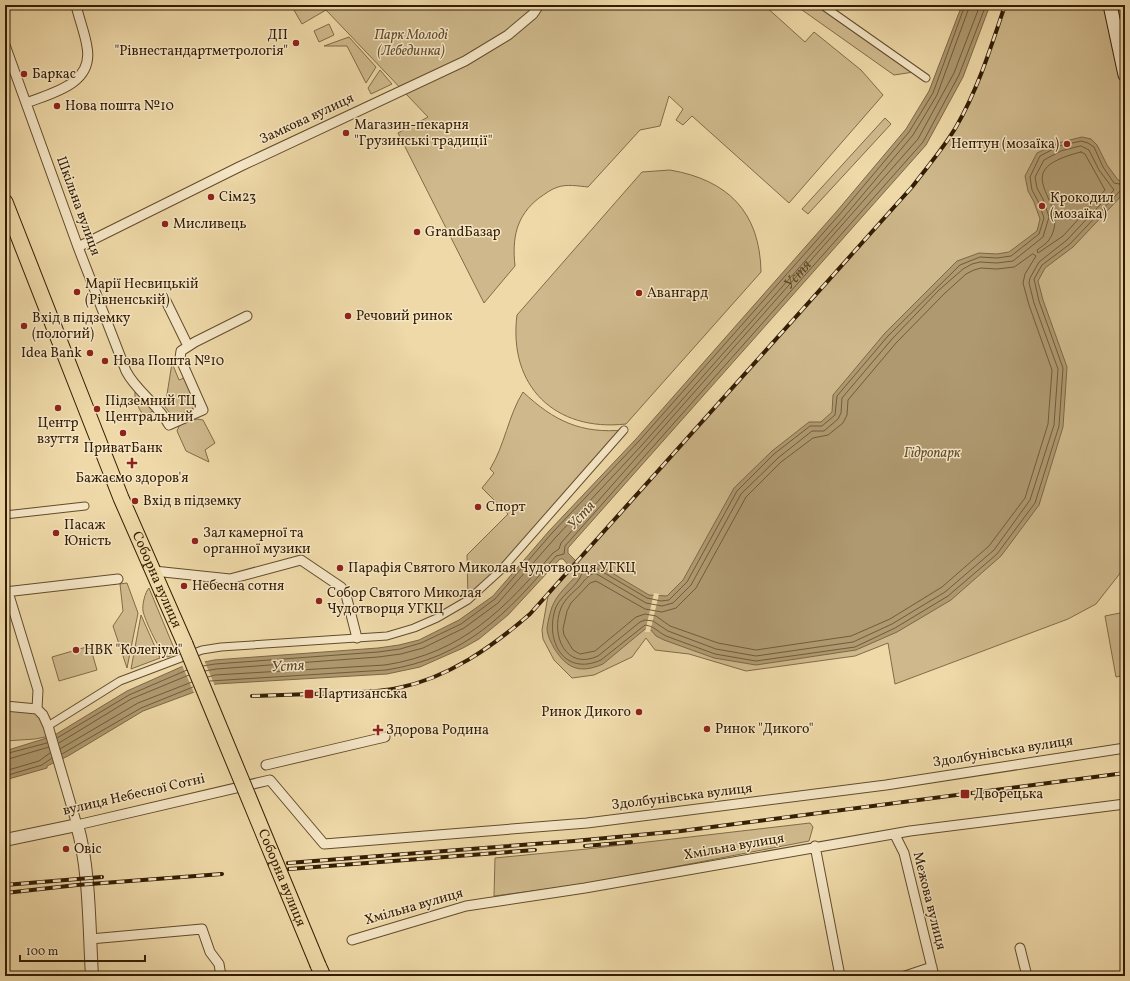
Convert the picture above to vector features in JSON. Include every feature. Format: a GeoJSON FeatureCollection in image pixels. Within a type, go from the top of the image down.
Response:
{"type":"FeatureCollection","features":[{"type":"Feature","properties":{"kind":"main road"},"geometry":{"type":"LineString","coordinates":[[1110,5],[1123,57],[1125,75]]}},
{"type":"Feature","properties":{"kind":"main road","name":"Соборна вулиця"},"geometry":{"type":"LineString","coordinates":[[5,202],[121,498],[185,644],[320,970]]}},
{"type":"Feature","properties":{"kind":"street"},"geometry":{"type":"LineString","coordinates":[[26,103],[69,86],[76,81],[84,70],[88,58],[87,47],[76,5]]}},
{"type":"Feature","properties":{"kind":"street","name":"Замкова вулиця"},"geometry":{"type":"LineString","coordinates":[[78,247],[269,153],[465,60],[508,35],[533,14],[539,5]]}},
{"type":"Feature","properties":{"kind":"street"},"geometry":{"type":"LineString","coordinates":[[822,5],[926,78]]}},
{"type":"Feature","properties":{"kind":"street","name":"Шкільна вулиця"},"geometry":{"type":"LineString","coordinates":[[5,46],[78,247],[129,376],[159,409],[169,425],[203,410],[180,358],[182,351],[188,346]]}},
{"type":"Feature","properties":{"kind":"street"},"geometry":{"type":"LineString","coordinates":[[166,301],[188,346],[247,316]]}},
{"type":"Feature","properties":{"kind":"street"},"geometry":{"type":"LineString","coordinates":[[48,726],[120,681],[202,650],[221,647],[387,636],[414,628],[437,618],[468,600],[501,570],[624,430]]}},
{"type":"Feature","properties":{"kind":"street"},"geometry":{"type":"LineString","coordinates":[[5,515],[85,506]]}},
{"type":"Feature","properties":{"kind":"street"},"geometry":{"type":"LineString","coordinates":[[154,571],[230,579],[301,560],[341,587],[346,595],[357,638]]}},
{"type":"Feature","properties":{"kind":"street"},"geometry":{"type":"LineString","coordinates":[[37,709],[38,690],[6,592],[46,586],[118,579]]}},
{"type":"Feature","properties":{"kind":"street"},"geometry":{"type":"LineString","coordinates":[[5,706],[37,709],[43,715],[60,762],[82,848],[92,976]]}},
{"type":"Feature","properties":{"kind":"street"},"geometry":{"type":"LineString","coordinates":[[266,765],[385,737]]}},
{"type":"Feature","properties":{"kind":"street","name":"Здолбунівська вулиця"},"geometry":{"type":"LineString","coordinates":[[270,780],[324,844],[587,823],[886,785],[1125,748]]}},
{"type":"Feature","properties":{"kind":"street","name":"вулиця Небесної Сотні"},"geometry":{"type":"LineString","coordinates":[[5,840],[77,825],[270,780]]}},
{"type":"Feature","properties":{"kind":"street","name":"Хмільна вулиця"},"geometry":{"type":"LineString","coordinates":[[352,940],[466,906],[585,888],[815,846],[895,835],[910,831],[1125,804]]}},
{"type":"Feature","properties":{"kind":"street","name":"Межова вулиця"},"geometry":{"type":"LineString","coordinates":[[895,835],[904,853],[933,971]]}},
{"type":"Feature","properties":{"kind":"street"},"geometry":{"type":"LineString","coordinates":[[815,846],[840,976]]}},
{"type":"Feature","properties":{"kind":"street"},"geometry":{"type":"LineString","coordinates":[[90,939],[202,929],[210,952],[219,964],[221,976]]}},
{"type":"Feature","properties":{"kind":"street"},"geometry":{"type":"LineString","coordinates":[[1020,948],[1027,976]]}},
{"type":"Feature","properties":{"kind":"street"},"geometry":{"type":"LineString","coordinates":[[905,976],[933,971]]}},
{"type":"Feature","properties":{"kind":"green space","name":"Парк Молоді (Лебединка)"},"geometry":{"type":"Polygon","coordinates":[[[291,5],[764,5],[805,42],[814,32],[861,70],[883,95],[789,203],[692,116],[683,125],[676,120],[683,109],[669,96],[660,126],[640,130],[588,187],[569,185],[561,186],[546,193],[531,205],[525,212],[517,228],[514,246],[515,266],[484,303],[398,133],[428,117],[326,10],[302,24],[291,5]]]}},
{"type":"Feature","properties":{"kind":"green space"},"geometry":{"type":"Polygon","coordinates":[[[795,5],[816,5],[914,72],[894,75],[795,5]]]}},
{"type":"Feature","properties":{"kind":"green space","name":"Гідропарк"},"geometry":{"type":"Polygon","coordinates":[[[1005,5],[1125,5],[1125,567],[1096,604],[1068,619],[895,684],[888,643],[855,656],[746,671],[689,654],[655,650],[646,638],[632,657],[594,675],[572,678],[554,660],[543,639],[542,630],[548,596],[613,519],[912,187],[935,158],[956,127],[971,98],[984,68],[1005,5]]]}},
{"type":"Feature","properties":{"kind":"green space"},"geometry":{"type":"Polygon","coordinates":[[[329,24],[334,35],[319,42],[314,31],[329,24]]]}},
{"type":"Feature","properties":{"kind":"green space"},"geometry":{"type":"Polygon","coordinates":[[[349,37],[376,67],[366,83],[347,46],[324,46],[349,37]]]}},
{"type":"Feature","properties":{"kind":"green space"},"geometry":{"type":"Polygon","coordinates":[[[380,70],[392,84],[371,94],[368,88],[380,70]]]}},
{"type":"Feature","properties":{"kind":"green space"},"geometry":{"type":"Polygon","coordinates":[[[885,118],[891,124],[808,214],[802,209],[885,118]]]}},
{"type":"Feature","properties":{"kind":"green space","name":"Авангард"},"geometry":{"type":"Polygon","coordinates":[[[670,170],[691,175],[709,182],[724,191],[737,202],[747,216],[755,232],[761,272],[626,424],[601,425],[578,420],[558,412],[542,399],[529,383],[520,363],[516,340],[517,315],[642,172],[670,170]]]}},
{"type":"Feature","properties":{"kind":"green space"},"geometry":{"type":"Polygon","coordinates":[[[172,363],[179,380],[184,378],[196,402],[190,411],[183,415],[175,415],[169,412],[165,407],[172,363]]]}},
{"type":"Feature","properties":{"kind":"green space"},"geometry":{"type":"Polygon","coordinates":[[[138,391],[153,408],[153,411],[144,416],[135,398],[135,392],[138,391]]]}},
{"type":"Feature","properties":{"kind":"green space"},"geometry":{"type":"Polygon","coordinates":[[[523,392],[546,411],[569,423],[594,430],[624,430],[541,523],[468,600],[467,555],[508,514],[482,488],[494,473],[490,469],[523,392]]]}},
{"type":"Feature","properties":{"kind":"green space"},"geometry":{"type":"Polygon","coordinates":[[[197,419],[203,420],[215,443],[205,450],[209,462],[186,451],[177,431],[180,424],[197,419]]]}},
{"type":"Feature","properties":{"kind":"green space"},"geometry":{"type":"Polygon","coordinates":[[[127,583],[138,613],[127,668],[113,626],[123,611],[120,584],[127,583]]]}},
{"type":"Feature","properties":{"kind":"green space"},"geometry":{"type":"Polygon","coordinates":[[[149,588],[176,653],[168,657],[157,644],[143,611],[144,599],[149,588]]]}},
{"type":"Feature","properties":{"kind":"green space"},"geometry":{"type":"Polygon","coordinates":[[[1125,612],[1125,675],[1116,677],[1105,616],[1125,612]]]}},
{"type":"Feature","properties":{"kind":"green space"},"geometry":{"type":"Polygon","coordinates":[[[141,615],[160,658],[131,669],[141,615]]]}},
{"type":"Feature","properties":{"kind":"green space"},"geometry":{"type":"Polygon","coordinates":[[[90,646],[97,670],[59,681],[52,657],[90,646]]]}},
{"type":"Feature","properties":{"kind":"green space"},"geometry":{"type":"Polygon","coordinates":[[[5,706],[37,709],[50,736],[35,739],[5,741],[5,706]]]}},
{"type":"Feature","properties":{"kind":"green space"},"geometry":{"type":"Polygon","coordinates":[[[810,823],[813,827],[809,841],[585,884],[494,896],[495,858],[587,849],[810,823]]]}},
{"type":"Feature","properties":{"kind":"water","name":"Устя"},"geometry":{"type":"Polygon","coordinates":[[[962,5],[990,5],[963,77],[926,145],[568,548],[568,553],[584,569],[588,566],[597,564],[649,595],[667,596],[683,580],[734,488],[772,451],[809,422],[821,422],[832,412],[833,395],[885,333],[957,261],[979,253],[997,254],[1009,252],[1037,231],[1040,219],[1028,191],[1025,176],[1037,153],[1058,143],[1082,137],[1091,139],[1097,145],[1107,165],[1118,180],[1125,182],[1125,192],[1073,247],[1045,268],[1038,281],[1043,300],[1067,367],[1063,427],[1039,505],[1001,556],[951,600],[897,632],[856,650],[756,665],[714,658],[664,640],[656,636],[651,630],[645,629],[603,664],[587,669],[581,669],[569,665],[559,655],[549,638],[547,628],[554,602],[577,575],[563,559],[560,559],[508,615],[479,639],[463,648],[420,667],[387,674],[216,684],[143,711],[68,756],[47,766],[47,768],[5,780],[5,751],[53,736],[127,691],[181,667],[214,660],[378,648],[399,645],[419,640],[459,620],[493,596],[549,531],[636,439],[837,211],[906,129],[929,91],[962,5]]]}},
{"type":"Feature","properties":{"kind":"pier"},"geometry":{"type":"Polygon","coordinates":[[[654,593],[659,594],[650,632],[645,632],[654,593]]]}},
{"type":"Feature","properties":{"kind":"pier"},"geometry":{"type":"Polygon","coordinates":[[[204,660],[215,686],[194,693],[182,665],[204,660]]]}},
{"type":"Feature","properties":{"kind":"railway"},"geometry":{"type":"LineString","coordinates":[[252,696],[377,691],[398,688],[416,683],[434,677],[468,660],[500,638],[530,614],[912,187],[935,158],[956,127],[971,98],[984,68],[1005,5]]}},
{"type":"Feature","properties":{"kind":"railway"},"geometry":{"type":"LineString","coordinates":[[288,863],[574,841],[681,831],[1125,773]]}},
{"type":"Feature","properties":{"kind":"railway"},"geometry":{"type":"LineString","coordinates":[[585,846],[631,842]]}},
{"type":"Feature","properties":{"kind":"railway"},"geometry":{"type":"LineString","coordinates":[[289,869],[535,850]]}},
{"type":"Feature","properties":{"kind":"railway"},"geometry":{"type":"LineString","coordinates":[[5,893],[77,885],[222,874]]}},
{"type":"Feature","properties":{"kind":"railway"},"geometry":{"type":"LineString","coordinates":[[5,885],[102,877]]}},
{"type":"Feature","properties":{"kind":"place","name":"ДП \"Рівнестандартметрологія\""},"geometry":{"type":"Point","coordinates":[296,43]}},
{"type":"Feature","properties":{"kind":"place","name":"Баркас"},"geometry":{"type":"Point","coordinates":[24,74]}},
{"type":"Feature","properties":{"kind":"place","name":"Нова пошта №10"},"geometry":{"type":"Point","coordinates":[57,106]}},
{"type":"Feature","properties":{"kind":"place","name":"Магазин-пекарня \"Грузинські традиції\""},"geometry":{"type":"Point","coordinates":[346,133]}},
{"type":"Feature","properties":{"kind":"place","name":"Нептун (мозаїка)"},"geometry":{"type":"Point","coordinates":[1067,144]}},
{"type":"Feature","properties":{"kind":"place","name":"Сім23"},"geometry":{"type":"Point","coordinates":[211,197]}},
{"type":"Feature","properties":{"kind":"place","name":"Крокодил (мозаїка)"},"geometry":{"type":"Point","coordinates":[1042,206]}},
{"type":"Feature","properties":{"kind":"place","name":"Мисливець"},"geometry":{"type":"Point","coordinates":[165,224]}},
{"type":"Feature","properties":{"kind":"place","name":"GrandБазар"},"geometry":{"type":"Point","coordinates":[417,232]}},
{"type":"Feature","properties":{"kind":"place","name":"Марії Несвицькій (Рівненській)"},"geometry":{"type":"Point","coordinates":[77,292]}},
{"type":"Feature","properties":{"kind":"place","name":"Авангард"},"geometry":{"type":"Point","coordinates":[639,293]}},
{"type":"Feature","properties":{"kind":"place","name":"Речовий ринок"},"geometry":{"type":"Point","coordinates":[348,316]}},
{"type":"Feature","properties":{"kind":"place","name":"Вхід в підземку (пологий)"},"geometry":{"type":"Point","coordinates":[24,326]}},
{"type":"Feature","properties":{"kind":"place","name":"Idea Bank"},"geometry":{"type":"Point","coordinates":[90,353]}},
{"type":"Feature","properties":{"kind":"place","name":"Нова Пошта №10"},"geometry":{"type":"Point","coordinates":[105,361]}},
{"type":"Feature","properties":{"kind":"place","name":"Центр взуття"},"geometry":{"type":"Point","coordinates":[58,408]}},
{"type":"Feature","properties":{"kind":"place","name":"Підземний ТЦ Центральний"},"geometry":{"type":"Point","coordinates":[97,409]}},
{"type":"Feature","properties":{"kind":"place","name":"ПриватБанк"},"geometry":{"type":"Point","coordinates":[123,433]}},
{"type":"Feature","properties":{"kind":"place","name":"Бажаємо здоров'я"},"geometry":{"type":"Point","coordinates":[132,463]}},
{"type":"Feature","properties":{"kind":"place","name":"Вхід в підземку"},"geometry":{"type":"Point","coordinates":[135,501]}},
{"type":"Feature","properties":{"kind":"place","name":"Спорт"},"geometry":{"type":"Point","coordinates":[478,507]}},
{"type":"Feature","properties":{"kind":"place","name":"Пасаж Юність"},"geometry":{"type":"Point","coordinates":[56,533]}},
{"type":"Feature","properties":{"kind":"place","name":"Зал камерної та органної музики"},"geometry":{"type":"Point","coordinates":[195,541]}},
{"type":"Feature","properties":{"kind":"place","name":"Парафія Святого Миколая Чудотворця УГКЦ"},"geometry":{"type":"Point","coordinates":[340,568]}},
{"type":"Feature","properties":{"kind":"place","name":"Небесна сотня"},"geometry":{"type":"Point","coordinates":[184,586]}},
{"type":"Feature","properties":{"kind":"place","name":"Собор Святого Миколая Чудотворця УГКЦ"},"geometry":{"type":"Point","coordinates":[319,601]}},
{"type":"Feature","properties":{"kind":"place","name":"НВК \"Колегіум\""},"geometry":{"type":"Point","coordinates":[76,650]}},
{"type":"Feature","properties":{"kind":"place","name":"Партизанська"},"geometry":{"type":"Point","coordinates":[309,694]}},
{"type":"Feature","properties":{"kind":"place","name":"Ринок Дикого"},"geometry":{"type":"Point","coordinates":[639,712]}},
{"type":"Feature","properties":{"kind":"place","name":"Ринок \"Дикого\""},"geometry":{"type":"Point","coordinates":[707,729]}},
{"type":"Feature","properties":{"kind":"place","name":"Здорова Родина"},"geometry":{"type":"Point","coordinates":[378,730]}},
{"type":"Feature","properties":{"kind":"place","name":"Дворецька"},"geometry":{"type":"Point","coordinates":[965,794]}},
{"type":"Feature","properties":{"kind":"place","name":"Овіс"},"geometry":{"type":"Point","coordinates":[66,849]}}]}
